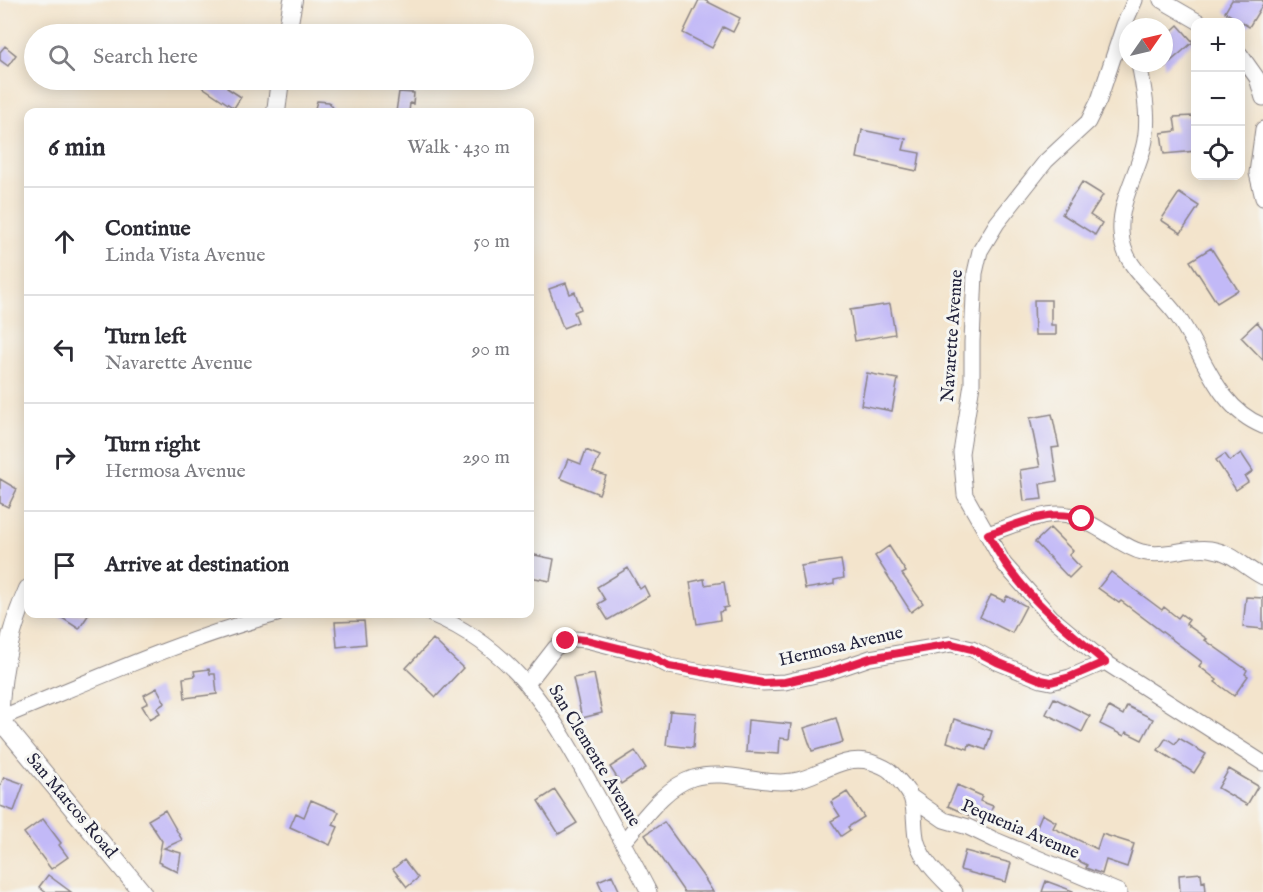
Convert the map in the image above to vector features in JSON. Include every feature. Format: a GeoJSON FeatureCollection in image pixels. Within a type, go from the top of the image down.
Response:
{"type":"FeatureCollection","features":[{"type":"Feature","properties":{"kind":"street"},"geometry":{"type":"LineString","coordinates":[[289,24],[293,0]]}},
{"type":"Feature","properties":{"kind":"street","name":"Navarette Avenue"},"geometry":{"type":"LineString","coordinates":[[1129,18],[1135,0]]}},
{"type":"Feature","properties":{"kind":"street"},"geometry":{"type":"LineString","coordinates":[[1161,0],[1192,18]]}},
{"type":"Feature","properties":{"kind":"street","name":"Navarette Avenue"},"geometry":{"type":"LineString","coordinates":[[1119,47],[1099,100],[1088,122],[1046,161],[997,223],[980,251],[975,273],[972,384],[962,453],[965,495],[1004,564],[1051,617],[1105,662],[1263,763]]}},
{"type":"Feature","properties":{"kind":"street"},"geometry":{"type":"LineString","coordinates":[[1245,61],[1257,78],[1263,98]]}},
{"type":"Feature","properties":{"kind":"street"},"geometry":{"type":"LineString","coordinates":[[1140,72],[1147,118],[1146,138],[1128,190],[1121,221],[1120,234],[1124,248],[1130,263],[1139,275],[1168,304],[1184,326],[1215,384],[1238,411],[1263,426]]}},
{"type":"Feature","properties":{"kind":"street"},"geometry":{"type":"LineString","coordinates":[[276,108],[279,90]]}},
{"type":"Feature","properties":{"kind":"street"},"geometry":{"type":"LineString","coordinates":[[1263,129],[1257,173],[1263,198]]}},
{"type":"Feature","properties":{"kind":"street"},"geometry":{"type":"LineString","coordinates":[[988,534],[1043,516],[1068,515],[1082,519],[1140,552],[1156,554],[1190,549],[1210,549],[1236,558],[1252,572],[1263,576]]}},
{"type":"Feature","properties":{"kind":"street"},"geometry":{"type":"LineString","coordinates":[[0,706],[12,632],[24,600]]}},
{"type":"Feature","properties":{"kind":"street"},"geometry":{"type":"LineString","coordinates":[[0,719],[189,641],[227,627],[262,618]]}},
{"type":"Feature","properties":{"kind":"street","name":"San Clemente Avenue"},"geometry":{"type":"LineString","coordinates":[[440,618],[457,626],[508,663],[550,714],[649,892]]}},
{"type":"Feature","properties":{"kind":"street","name":"Hermosa Avenue"},"geometry":{"type":"LineString","coordinates":[[527,684],[555,648],[574,639],[650,656],[669,666],[763,683],[785,682],[829,672],[870,658],[951,644],[972,649],[997,662],[1051,682],[1070,677],[1105,662]]}},
{"type":"Feature","properties":{"kind":"street","name":"San Marcos Road"},"geometry":{"type":"LineString","coordinates":[[0,719],[142,892]]}},
{"type":"Feature","properties":{"kind":"street","name":"Pequenia Avenue"},"geometry":{"type":"LineString","coordinates":[[623,842],[663,798],[679,785],[693,778],[721,775],[778,782],[792,781],[841,762],[867,761],[889,770],[911,797],[944,820],[968,827],[1119,892]]}},
{"type":"Feature","properties":{"kind":"street"},"geometry":{"type":"LineString","coordinates":[[911,797],[917,843],[935,874],[955,892]]}},
{"type":"Feature","properties":{"kind":"building"},"geometry":{"type":"Polygon","coordinates":[[[699,0],[704,0],[740,18],[733,32],[723,27],[712,48],[683,33],[699,0]]]}},
{"type":"Feature","properties":{"kind":"building"},"geometry":{"type":"Polygon","coordinates":[[[1232,0],[1263,0],[1263,4],[1249,27],[1245,24],[1245,18],[1235,18],[1225,12],[1232,0]]]}},
{"type":"Feature","properties":{"kind":"building"},"geometry":{"type":"Polygon","coordinates":[[[1178,25],[1191,40],[1191,44],[1173,59],[1173,30],[1178,25]]]}},
{"type":"Feature","properties":{"kind":"building"},"geometry":{"type":"Polygon","coordinates":[[[5,46],[16,55],[8,66],[0,60],[0,52],[5,46]]]}},
{"type":"Feature","properties":{"kind":"building"},"geometry":{"type":"Polygon","coordinates":[[[207,90],[230,90],[241,97],[234,108],[207,90]]]}},
{"type":"Feature","properties":{"kind":"building"},"geometry":{"type":"Polygon","coordinates":[[[399,92],[414,93],[413,104],[410,103],[409,108],[397,108],[399,92]]]}},
{"type":"Feature","properties":{"kind":"building"},"geometry":{"type":"Polygon","coordinates":[[[317,101],[329,102],[333,108],[315,108],[317,101]]]}},
{"type":"Feature","properties":{"kind":"building"},"geometry":{"type":"Polygon","coordinates":[[[1191,116],[1191,151],[1164,154],[1161,133],[1176,131],[1174,117],[1191,116]]]}},
{"type":"Feature","properties":{"kind":"building"},"geometry":{"type":"Polygon","coordinates":[[[862,130],[906,139],[903,150],[920,153],[917,171],[857,158],[862,130]]]}},
{"type":"Feature","properties":{"kind":"building"},"geometry":{"type":"Polygon","coordinates":[[[1082,182],[1103,195],[1090,215],[1102,223],[1095,235],[1062,214],[1082,182]]]}},
{"type":"Feature","properties":{"kind":"building"},"geometry":{"type":"Polygon","coordinates":[[[1179,193],[1199,206],[1181,233],[1161,220],[1179,193]]]}},
{"type":"Feature","properties":{"kind":"building"},"geometry":{"type":"Polygon","coordinates":[[[1211,248],[1238,290],[1217,303],[1190,261],[1211,248]]]}},
{"type":"Feature","properties":{"kind":"building"},"geometry":{"type":"Polygon","coordinates":[[[566,283],[570,294],[575,292],[581,309],[574,312],[578,322],[563,328],[549,289],[566,283]]]}},
{"type":"Feature","properties":{"kind":"building"},"geometry":{"type":"Polygon","coordinates":[[[1034,300],[1051,300],[1051,325],[1056,325],[1056,335],[1035,335],[1034,300]]]}},
{"type":"Feature","properties":{"kind":"building"},"geometry":{"type":"Polygon","coordinates":[[[890,304],[895,334],[855,341],[850,310],[890,304]]]}},
{"type":"Feature","properties":{"kind":"building"},"geometry":{"type":"Polygon","coordinates":[[[1257,322],[1263,329],[1263,360],[1241,337],[1257,322]]]}},
{"type":"Feature","properties":{"kind":"building"},"geometry":{"type":"Polygon","coordinates":[[[867,373],[898,379],[892,411],[861,405],[867,373]]]}},
{"type":"Feature","properties":{"kind":"building"},"geometry":{"type":"Polygon","coordinates":[[[1052,414],[1059,447],[1052,448],[1057,481],[1040,484],[1042,499],[1024,501],[1020,470],[1040,467],[1030,418],[1052,414]]]}},
{"type":"Feature","properties":{"kind":"building"},"geometry":{"type":"Polygon","coordinates":[[[586,450],[600,456],[593,471],[606,476],[599,494],[560,478],[568,459],[581,464],[586,450]]]}},
{"type":"Feature","properties":{"kind":"building"},"geometry":{"type":"Polygon","coordinates":[[[1241,453],[1253,471],[1245,477],[1248,482],[1236,490],[1216,460],[1225,454],[1230,461],[1241,453]]]}},
{"type":"Feature","properties":{"kind":"building"},"geometry":{"type":"Polygon","coordinates":[[[0,479],[17,489],[8,507],[0,503],[0,479]]]}},
{"type":"Feature","properties":{"kind":"building"},"geometry":{"type":"Polygon","coordinates":[[[1050,528],[1073,551],[1069,555],[1080,567],[1069,578],[1035,542],[1050,528]]]}},
{"type":"Feature","properties":{"kind":"building"},"geometry":{"type":"Polygon","coordinates":[[[889,546],[906,572],[902,574],[923,603],[911,612],[875,556],[889,546]]]}},
{"type":"Feature","properties":{"kind":"building"},"geometry":{"type":"Polygon","coordinates":[[[534,555],[554,559],[550,581],[534,578],[534,555]]]}},
{"type":"Feature","properties":{"kind":"building"},"geometry":{"type":"Polygon","coordinates":[[[841,560],[844,578],[834,580],[834,584],[805,589],[801,566],[841,560]]]}},
{"type":"Feature","properties":{"kind":"building"},"geometry":{"type":"Polygon","coordinates":[[[628,568],[640,589],[644,586],[649,596],[608,620],[598,604],[605,600],[597,587],[628,568]]]}},
{"type":"Feature","properties":{"kind":"building"},"geometry":{"type":"Polygon","coordinates":[[[1111,572],[1162,610],[1164,607],[1178,618],[1181,614],[1189,620],[1186,624],[1247,670],[1245,674],[1248,676],[1234,696],[1199,666],[1202,662],[1121,601],[1119,603],[1098,588],[1111,572]]]}},
{"type":"Feature","properties":{"kind":"building"},"geometry":{"type":"Polygon","coordinates":[[[704,579],[705,585],[724,582],[728,607],[719,612],[720,620],[697,624],[690,582],[704,579]]]}},
{"type":"Feature","properties":{"kind":"building"},"geometry":{"type":"Polygon","coordinates":[[[991,595],[1004,601],[1007,596],[1026,606],[1012,633],[980,617],[991,595]]]}},
{"type":"Feature","properties":{"kind":"building"},"geometry":{"type":"Polygon","coordinates":[[[1246,597],[1263,598],[1263,629],[1243,627],[1246,597]]]}},
{"type":"Feature","properties":{"kind":"building"},"geometry":{"type":"Polygon","coordinates":[[[62,618],[86,618],[79,629],[62,618]]]}},
{"type":"Feature","properties":{"kind":"building"},"geometry":{"type":"Polygon","coordinates":[[[364,621],[366,644],[337,647],[335,622],[364,621]]]}},
{"type":"Feature","properties":{"kind":"building"},"geometry":{"type":"Polygon","coordinates":[[[433,639],[463,668],[436,697],[406,668],[433,639]]]}},
{"type":"Feature","properties":{"kind":"building"},"geometry":{"type":"Polygon","coordinates":[[[209,669],[210,674],[215,674],[217,694],[185,698],[183,678],[195,676],[194,671],[209,669]]]}},
{"type":"Feature","properties":{"kind":"building"},"geometry":{"type":"Polygon","coordinates":[[[594,674],[602,713],[582,718],[573,678],[594,674]]]}},
{"type":"Feature","properties":{"kind":"building"},"geometry":{"type":"Polygon","coordinates":[[[157,688],[165,703],[157,708],[160,713],[150,719],[142,706],[148,703],[144,695],[157,688]]]}},
{"type":"Feature","properties":{"kind":"building"},"geometry":{"type":"Polygon","coordinates":[[[1054,698],[1090,716],[1082,732],[1046,714],[1054,698]]]}},
{"type":"Feature","properties":{"kind":"building"},"geometry":{"type":"Polygon","coordinates":[[[1127,706],[1153,719],[1142,740],[1126,732],[1124,736],[1100,724],[1109,707],[1123,715],[1127,706]]]}},
{"type":"Feature","properties":{"kind":"building"},"geometry":{"type":"Polygon","coordinates":[[[670,711],[696,713],[693,748],[666,745],[670,711]]]}},
{"type":"Feature","properties":{"kind":"building"},"geometry":{"type":"Polygon","coordinates":[[[836,718],[843,742],[812,751],[804,728],[836,718]]]}},
{"type":"Feature","properties":{"kind":"building"},"geometry":{"type":"Polygon","coordinates":[[[954,719],[992,731],[986,750],[969,744],[968,749],[947,742],[954,719]]]}},
{"type":"Feature","properties":{"kind":"building"},"geometry":{"type":"Polygon","coordinates":[[[748,720],[791,724],[789,739],[780,738],[779,754],[746,752],[748,720]]]}},
{"type":"Feature","properties":{"kind":"building"},"geometry":{"type":"Polygon","coordinates":[[[1166,738],[1175,744],[1179,738],[1206,754],[1194,773],[1158,750],[1166,738]]]}},
{"type":"Feature","properties":{"kind":"building"},"geometry":{"type":"Polygon","coordinates":[[[635,751],[646,768],[621,784],[610,767],[635,751]]]}},
{"type":"Feature","properties":{"kind":"building"},"geometry":{"type":"Polygon","coordinates":[[[1229,769],[1258,786],[1247,805],[1218,788],[1229,769]]]}},
{"type":"Feature","properties":{"kind":"building"},"geometry":{"type":"Polygon","coordinates":[[[4,777],[24,784],[14,811],[0,806],[0,786],[4,777]]]}},
{"type":"Feature","properties":{"kind":"building"},"geometry":{"type":"Polygon","coordinates":[[[957,785],[982,796],[980,801],[993,806],[986,823],[948,806],[957,785]]]}},
{"type":"Feature","properties":{"kind":"building"},"geometry":{"type":"Polygon","coordinates":[[[555,790],[577,823],[559,834],[538,801],[555,790]]]}},
{"type":"Feature","properties":{"kind":"building"},"geometry":{"type":"Polygon","coordinates":[[[847,792],[864,817],[848,827],[850,830],[841,836],[831,821],[840,816],[831,802],[847,792]]]}},
{"type":"Feature","properties":{"kind":"building"},"geometry":{"type":"Polygon","coordinates":[[[311,800],[339,812],[333,825],[338,827],[330,845],[290,827],[296,813],[304,817],[311,800]]]}},
{"type":"Feature","properties":{"kind":"building"},"geometry":{"type":"Polygon","coordinates":[[[165,810],[182,840],[164,848],[181,853],[178,872],[158,862],[162,841],[148,820],[165,810]]]}},
{"type":"Feature","properties":{"kind":"building"},"geometry":{"type":"Polygon","coordinates":[[[1042,814],[1056,822],[1053,828],[1097,849],[1102,834],[1134,844],[1127,867],[1106,860],[1102,874],[1086,868],[1087,865],[1032,838],[1042,814]]]}},
{"type":"Feature","properties":{"kind":"building"},"geometry":{"type":"Polygon","coordinates":[[[43,819],[61,843],[59,845],[68,857],[51,869],[24,833],[43,819]]]}},
{"type":"Feature","properties":{"kind":"building"},"geometry":{"type":"Polygon","coordinates":[[[664,822],[713,892],[684,892],[645,835],[664,822]]]}},
{"type":"Feature","properties":{"kind":"building"},"geometry":{"type":"Polygon","coordinates":[[[965,851],[1011,863],[1006,882],[960,870],[965,851]]]}},
{"type":"Feature","properties":{"kind":"building"},"geometry":{"type":"Polygon","coordinates":[[[404,860],[418,878],[407,887],[393,869],[404,860]]]}},
{"type":"Feature","properties":{"kind":"building"},"geometry":{"type":"Polygon","coordinates":[[[1201,873],[1202,882],[1205,881],[1206,892],[1180,892],[1179,875],[1201,873]]]}},
{"type":"Feature","properties":{"kind":"building"},"geometry":{"type":"Polygon","coordinates":[[[48,875],[71,892],[45,892],[39,887],[48,875]]]}},
{"type":"Feature","properties":{"kind":"building"},"geometry":{"type":"Polygon","coordinates":[[[612,875],[620,892],[603,892],[598,881],[612,875]]]}},
{"type":"Feature","properties":{"kind":"building"},"geometry":{"type":"Polygon","coordinates":[[[1046,881],[1073,891],[1073,892],[1042,892],[1046,881]]]}},
{"type":"Feature","properties":{"kind":"route"},"geometry":{"type":"LineString","coordinates":[[566,641],[586,640],[650,656],[669,666],[763,683],[785,682],[829,672],[870,658],[951,644],[972,649],[1041,680],[1061,681],[1105,662],[1051,617],[1004,564],[988,534],[1043,516],[1058,514],[1082,519]]}}]}
